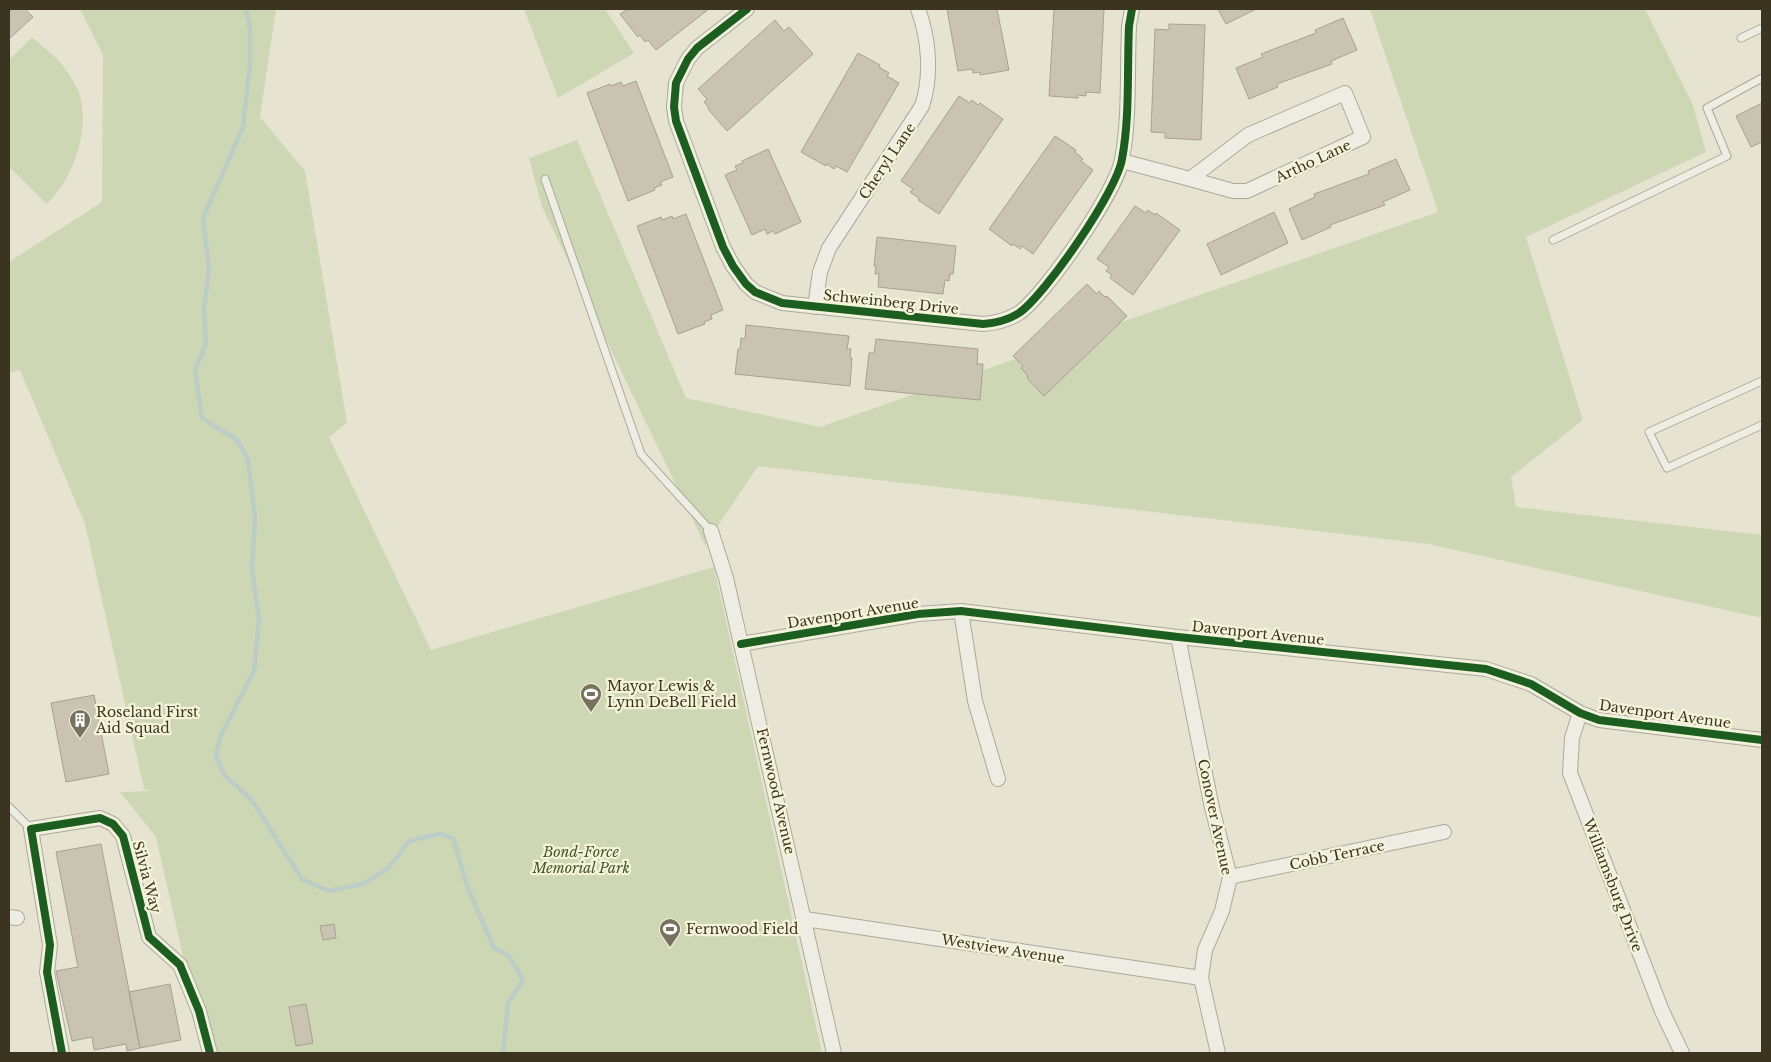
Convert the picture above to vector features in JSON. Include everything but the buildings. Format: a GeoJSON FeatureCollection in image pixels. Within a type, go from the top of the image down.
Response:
{"type":"FeatureCollection","features":[{"type":"Feature","properties":{"kind":"street","name":"Schweinberg Drive"},"geometry":{"type":"LineString","coordinates":[[747,9],[697,48],[688,60],[676,83],[674,106],[676,121],[723,248],[739,276],[755,292],[782,303],[983,324],[1007,319],[1019,313],[1039,293],[1098,212],[1113,186],[1122,160],[1129,26],[1132,9]]}},
{"type":"Feature","properties":{"kind":"street","name":"Cheryl Lane"},"geometry":{"type":"LineString","coordinates":[[815,306],[820,272],[828,248],[922,106],[926,95],[927,46],[924,25],[918,9]]}},
{"type":"Feature","properties":{"kind":"street","name":"Artho Lane"},"geometry":{"type":"LineString","coordinates":[[1122,160],[1234,191],[1247,191],[1363,137],[1345,93],[1248,135],[1190,178]]}},
{"type":"Feature","properties":{"kind":"street","name":"Fernwood Avenue"},"geometry":{"type":"LineString","coordinates":[[711,531],[726,578],[834,1053]]}},
{"type":"Feature","properties":{"kind":"street","name":"Davenport Avenue"},"geometry":{"type":"LineString","coordinates":[[741,644],[918,614],[961,611],[1178,637],[1486,669],[1531,684],[1580,712],[1599,720],[1619,724],[1762,740]]}},
{"type":"Feature","properties":{"kind":"street"},"geometry":{"type":"LineString","coordinates":[[961,611],[975,701],[998,779]]}},
{"type":"Feature","properties":{"kind":"street","name":"Conover Avenue"},"geometry":{"type":"LineString","coordinates":[[1178,637],[1212,808],[1230,877],[1227,894],[1205,950],[1201,978],[1218,1053]]}},
{"type":"Feature","properties":{"kind":"street","name":"Williamsburg Drive"},"geometry":{"type":"LineString","coordinates":[[1580,712],[1572,738],[1570,774],[1662,1011],[1682,1053]]}},
{"type":"Feature","properties":{"kind":"street","name":"Silvia Way"},"geometry":{"type":"LineString","coordinates":[[31,829],[100,818],[113,824],[123,836],[150,937],[180,964],[199,1012],[210,1053]]}},
{"type":"Feature","properties":{"kind":"street"},"geometry":{"type":"LineString","coordinates":[[31,829],[50,945],[47,972],[62,1053]]}},
{"type":"Feature","properties":{"kind":"street","name":"Cobb Terrace"},"geometry":{"type":"LineString","coordinates":[[1230,877],[1444,832]]}},
{"type":"Feature","properties":{"kind":"street","name":"Westview Avenue"},"geometry":{"type":"LineString","coordinates":[[805,919],[1201,978]]}},
{"type":"Feature","properties":{"kind":"lane"},"geometry":{"type":"LineString","coordinates":[[1741,38],[1762,28]]}},
{"type":"Feature","properties":{"kind":"lane"},"geometry":{"type":"LineString","coordinates":[[1552,240],[1727,156],[1706,108],[1762,78]]}},
{"type":"Feature","properties":{"kind":"lane"},"geometry":{"type":"LineString","coordinates":[[545,179],[640,454],[711,531]]}},
{"type":"Feature","properties":{"kind":"lane"},"geometry":{"type":"LineString","coordinates":[[1762,381],[1649,432],[1667,468],[1762,425]]}},
{"type":"Feature","properties":{"kind":"lane"},"geometry":{"type":"LineString","coordinates":[[9,807],[31,829]]}},
{"type":"Feature","properties":{"kind":"green space","name":"Bond-Force Memorial Park"},"geometry":{"type":"Polygon","coordinates":[[[80,9],[276,9],[260,117],[305,171],[347,423],[329,437],[431,650],[714,567],[822,1053],[205,1053],[156,837],[120,792],[151,791],[144,789],[85,524],[20,370],[9,373],[9,262],[102,202],[103,55],[80,9]]]}},
{"type":"Feature","properties":{"kind":"green space"},"geometry":{"type":"Polygon","coordinates":[[[524,9],[605,9],[634,53],[558,98],[524,9]]]}},
{"type":"Feature","properties":{"kind":"green space"},"geometry":{"type":"Polygon","coordinates":[[[1370,9],[1645,9],[1693,105],[1706,152],[1526,237],[1583,420],[1511,477],[1516,507],[1762,535],[1762,618],[1428,544],[758,466],[705,545],[542,207],[529,158],[577,140],[686,398],[820,427],[1438,212],[1370,9]]]}},
{"type":"Feature","properties":{"kind":"green space"},"geometry":{"type":"Polygon","coordinates":[[[32,37],[58,60],[70,76],[80,95],[83,113],[80,141],[71,169],[56,194],[47,204],[9,167],[9,60],[32,37]]]}},
{"type":"Feature","properties":{"kind":"waterway"},"geometry":{"type":"LineString","coordinates":[[246,9],[250,28],[250,64],[243,127],[203,218],[209,269],[204,309],[206,344],[195,370],[202,418],[237,440],[248,459],[255,517],[252,569],[259,619],[254,671],[220,737],[216,757],[225,776],[251,799],[302,879],[329,891],[363,884],[388,869],[409,841],[440,834],[453,838],[467,886],[494,948],[509,956],[523,980],[508,1003],[503,1053]]}},
{"type":"Feature","properties":{"kind":"cycle path"},"geometry":{"type":"LineString","coordinates":[[747,9],[697,48],[688,59],[676,83],[674,107],[676,121],[723,247],[733,266],[746,284],[755,292],[782,303],[983,324],[1011,318],[1031,303],[1062,265],[1094,217],[1117,174],[1125,143],[1129,26],[1132,9]]}},
{"type":"Feature","properties":{"kind":"cycle path"},"geometry":{"type":"LineString","coordinates":[[741,644],[918,614],[961,611],[1178,637],[1486,669],[1531,684],[1580,713],[1599,720],[1762,740]]}},
{"type":"Feature","properties":{"kind":"cycle path"},"geometry":{"type":"LineString","coordinates":[[62,1053],[47,972],[50,945],[31,829],[100,818],[113,824],[123,836],[149,937],[180,965],[199,1011],[210,1053]]}},
{"type":"Feature","properties":{"kind":"place","name":"Mayor Lewis & Lynn DeBell Field"},"geometry":{"type":"Point","coordinates":[591,713]}},
{"type":"Feature","properties":{"kind":"place","name":"Roseland First Aid Squad"},"geometry":{"type":"Point","coordinates":[80,739]}},
{"type":"Feature","properties":{"kind":"place","name":"Fernwood Field"},"geometry":{"type":"Point","coordinates":[670,948]}}]}
